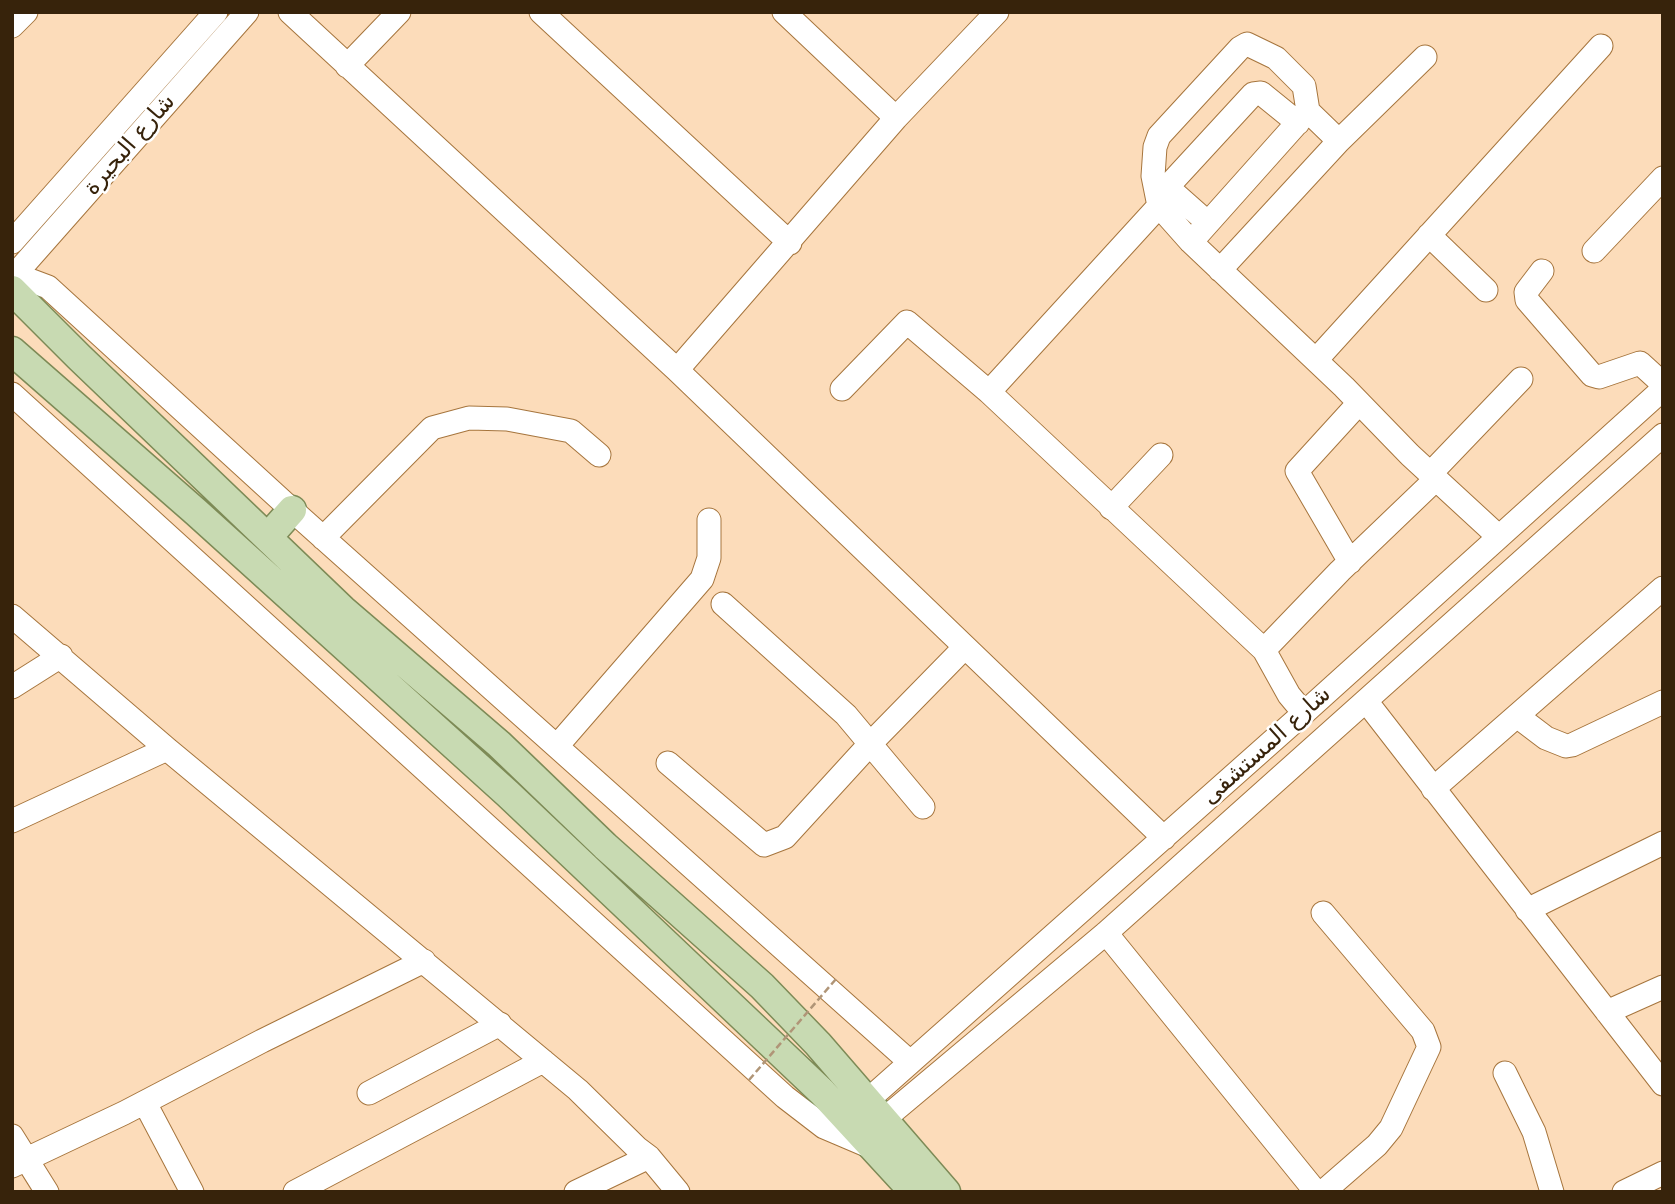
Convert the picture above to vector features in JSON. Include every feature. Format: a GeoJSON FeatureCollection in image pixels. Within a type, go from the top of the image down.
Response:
{"type":"FeatureCollection","features":[{"type":"Feature","properties":{"kind":"main road"},"geometry":{"type":"LineString","coordinates":[[12,290],[79,358],[343,610],[499,744],[605,846],[762,986],[818,1044],[946,1192]]}},
{"type":"Feature","properties":{"kind":"main road"},"geometry":{"type":"LineString","coordinates":[[12,351],[196,512],[508,793],[822,1092],[914,1192]]}},
{"type":"Feature","properties":{"kind":"main road"},"geometry":{"type":"LineString","coordinates":[[268,537],[292,510]]}},
{"type":"Feature","properties":{"kind":"street"},"geometry":{"type":"LineString","coordinates":[[12,26],[26,12]]}},
{"type":"Feature","properties":{"kind":"street","name":"شارع البحيرة"},"geometry":{"type":"LineString","coordinates":[[12,242],[216,12]]}},
{"type":"Feature","properties":{"kind":"street","name":"شارع البحيرة"},"geometry":{"type":"LineString","coordinates":[[12,278],[247,12]]}},
{"type":"Feature","properties":{"kind":"street"},"geometry":{"type":"LineString","coordinates":[[290,12],[677,370],[1164,838]]}},
{"type":"Feature","properties":{"kind":"street"},"geometry":{"type":"LineString","coordinates":[[347,66],[399,12]]}},
{"type":"Feature","properties":{"kind":"street"},"geometry":{"type":"LineString","coordinates":[[541,12],[790,243]]}},
{"type":"Feature","properties":{"kind":"street"},"geometry":{"type":"LineString","coordinates":[[677,370],[896,118],[997,12]]}},
{"type":"Feature","properties":{"kind":"street"},"geometry":{"type":"LineString","coordinates":[[794,15],[896,118]]}},
{"type":"Feature","properties":{"kind":"street"},"geometry":{"type":"LineString","coordinates":[[1191,242],[1303,117],[1304,86],[1276,58],[1247,44],[1240,48],[1159,136],[1155,147],[1153,176],[1158,206],[1191,242],[1499,537]]}},
{"type":"Feature","properties":{"kind":"street"},"geometry":{"type":"LineString","coordinates":[[1315,360],[1601,46]]}},
{"type":"Feature","properties":{"kind":"street"},"geometry":{"type":"LineString","coordinates":[[1220,270],[1339,141],[1425,57]]}},
{"type":"Feature","properties":{"kind":"street"},"geometry":{"type":"LineString","coordinates":[[1208,223],[1173,192],[1171,183],[1253,94],[1261,93],[1339,141]]}},
{"type":"Feature","properties":{"kind":"street"},"geometry":{"type":"LineString","coordinates":[[1594,251],[1663,178]]}},
{"type":"Feature","properties":{"kind":"street"},"geometry":{"type":"LineString","coordinates":[[989,392],[1158,206]]}},
{"type":"Feature","properties":{"kind":"street"},"geometry":{"type":"LineString","coordinates":[[1429,235],[1486,290]]}},
{"type":"Feature","properties":{"kind":"street"},"geometry":{"type":"LineString","coordinates":[[1542,271],[1526,292],[1527,300],[1592,375],[1599,377],[1640,363],[1663,386]]}},
{"type":"Feature","properties":{"kind":"street"},"geometry":{"type":"LineString","coordinates":[[12,290],[20,280],[48,287],[323,538],[910,1062]]}},
{"type":"Feature","properties":{"kind":"street"},"geometry":{"type":"LineString","coordinates":[[842,389],[907,322],[989,392],[1264,650],[1289,695],[1304,713]]}},
{"type":"Feature","properties":{"kind":"street"},"geometry":{"type":"LineString","coordinates":[[1264,650],[1433,476],[1521,379]]}},
{"type":"Feature","properties":{"kind":"street","name":"شارع المستشفى"},"geometry":{"type":"LineString","coordinates":[[876,1110],[910,1062],[1304,713],[1663,386]]}},
{"type":"Feature","properties":{"kind":"street"},"geometry":{"type":"LineString","coordinates":[[12,394],[785,1097],[824,1127],[875,1148]]}},
{"type":"Feature","properties":{"kind":"street"},"geometry":{"type":"LineString","coordinates":[[1350,562],[1297,471],[1359,403]]}},
{"type":"Feature","properties":{"kind":"street"},"geometry":{"type":"LineString","coordinates":[[323,538],[432,428],[469,418],[506,419],[571,431],[599,455]]}},
{"type":"Feature","properties":{"kind":"street","name":"شارع المستشفى"},"geometry":{"type":"LineString","coordinates":[[876,1110],[982,1038],[1106,933],[1663,435]]}},
{"type":"Feature","properties":{"kind":"street"},"geometry":{"type":"LineString","coordinates":[[1111,508],[1161,456]]}},
{"type":"Feature","properties":{"kind":"street"},"geometry":{"type":"LineString","coordinates":[[557,747],[702,579],[709,558],[709,520]]}},
{"type":"Feature","properties":{"kind":"street"},"geometry":{"type":"LineString","coordinates":[[1433,789],[1663,588]]}},
{"type":"Feature","properties":{"kind":"street"},"geometry":{"type":"LineString","coordinates":[[1428,601],[1450,626]]}},
{"type":"Feature","properties":{"kind":"street"},"geometry":{"type":"LineString","coordinates":[[723,604],[846,715],[923,807]]}},
{"type":"Feature","properties":{"kind":"street"},"geometry":{"type":"LineString","coordinates":[[12,616],[167,749],[578,1090],[649,1157],[678,1192]]}},
{"type":"Feature","properties":{"kind":"street"},"geometry":{"type":"LineString","coordinates":[[668,763],[764,845],[785,837],[870,744],[965,647]]}},
{"type":"Feature","properties":{"kind":"street"},"geometry":{"type":"LineString","coordinates":[[12,687],[61,656]]}},
{"type":"Feature","properties":{"kind":"street"},"geometry":{"type":"LineString","coordinates":[[1322,696],[1343,721]]}},
{"type":"Feature","properties":{"kind":"street"},"geometry":{"type":"LineString","coordinates":[[1366,701],[1663,1084]]}},
{"type":"Feature","properties":{"kind":"street"},"geometry":{"type":"LineString","coordinates":[[1517,716],[1546,738],[1566,746],[1663,702]]}},
{"type":"Feature","properties":{"kind":"street"},"geometry":{"type":"LineString","coordinates":[[12,821],[167,749]]}},
{"type":"Feature","properties":{"kind":"street"},"geometry":{"type":"LineString","coordinates":[[1527,910],[1663,843]]}},
{"type":"Feature","properties":{"kind":"street"},"geometry":{"type":"LineString","coordinates":[[1323,913],[1423,1031],[1429,1047],[1391,1128],[1377,1145],[1323,1192]]}},
{"type":"Feature","properties":{"kind":"street"},"geometry":{"type":"LineString","coordinates":[[1106,933],[1316,1192]]}},
{"type":"Feature","properties":{"kind":"street"},"geometry":{"type":"LineString","coordinates":[[20,1163],[424,961]]}},
{"type":"Feature","properties":{"kind":"street"},"geometry":{"type":"LineString","coordinates":[[1607,1012],[1663,987]]}},
{"type":"Feature","properties":{"kind":"street"},"geometry":{"type":"LineString","coordinates":[[963,1016],[959,1027],[961,1032],[970,1040],[982,1038]]}},
{"type":"Feature","properties":{"kind":"street"},"geometry":{"type":"LineString","coordinates":[[369,1093],[500,1024]]}},
{"type":"Feature","properties":{"kind":"street"},"geometry":{"type":"LineString","coordinates":[[295,1192],[543,1061]]}},
{"type":"Feature","properties":{"kind":"street"},"geometry":{"type":"LineString","coordinates":[[1505,1073],[1534,1132],[1552,1192]]}},
{"type":"Feature","properties":{"kind":"street"},"geometry":{"type":"LineString","coordinates":[[145,1102],[192,1192]]}},
{"type":"Feature","properties":{"kind":"street"},"geometry":{"type":"LineString","coordinates":[[12,1136],[20,1163],[47,1192]]}},
{"type":"Feature","properties":{"kind":"street"},"geometry":{"type":"LineString","coordinates":[[576,1192],[649,1157]]}},
{"type":"Feature","properties":{"kind":"street"},"geometry":{"type":"LineString","coordinates":[[1624,1192],[1651,1182]]}},
{"type":"Feature","properties":{"kind":"path"},"geometry":{"type":"LineString","coordinates":[[749,1080],[835,979]]}}]}
